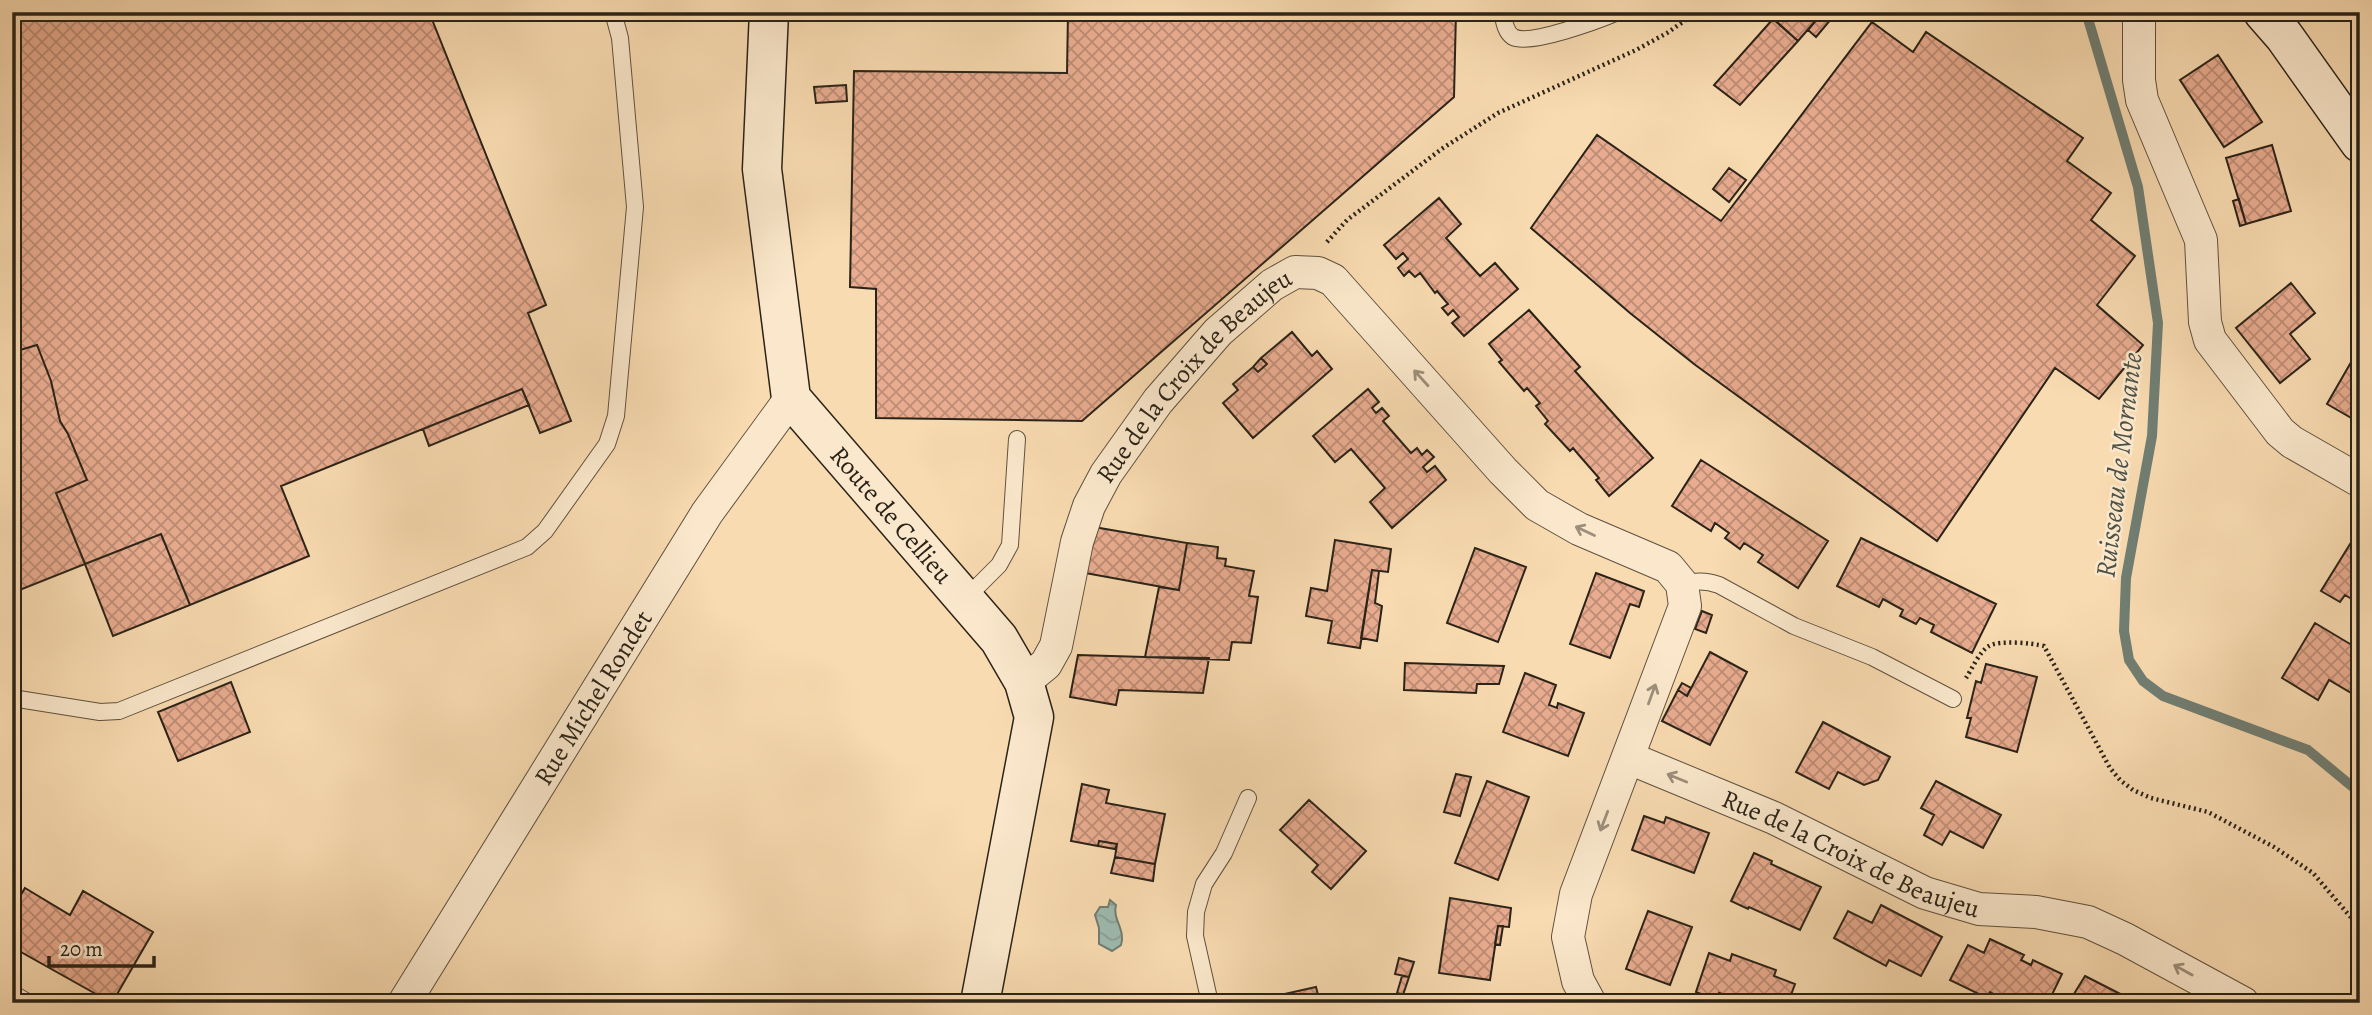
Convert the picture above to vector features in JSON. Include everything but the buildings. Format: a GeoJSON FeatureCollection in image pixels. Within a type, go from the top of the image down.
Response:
{"type":"FeatureCollection","features":[{"type":"Feature","properties":{"kind":"street"},"geometry":{"type":"LineString","coordinates":[[769,12],[762,169],[791,398]]}},
{"type":"Feature","properties":{"kind":"street"},"geometry":{"type":"LineString","coordinates":[[2138,12],[2142,100],[2201,240],[2205,322],[2210,340],[2280,432],[2292,442],[2360,481]]}},
{"type":"Feature","properties":{"kind":"street"},"geometry":{"type":"LineString","coordinates":[[2263,12],[2291,46],[2360,143]]}},
{"type":"Feature","properties":{"kind":"street","name":"Rue de la Croix de Beaujeu"},"geometry":{"type":"LineString","coordinates":[[1024,682],[1046,664],[1056,646],[1077,542],[1089,506],[1106,474],[1158,401],[1218,332],[1272,285],[1295,272],[1318,273],[1333,280],[1503,471],[1537,505],[1579,529],[1668,567],[1682,584]]}},
{"type":"Feature","properties":{"kind":"street","name":"Route de Cellieu"},"geometry":{"type":"LineString","coordinates":[[791,398],[999,639],[1024,682],[1034,717],[979,1003]]}},
{"type":"Feature","properties":{"kind":"street","name":"Rue Michel Rondet"},"geometry":{"type":"LineString","coordinates":[[404,1003],[707,513],[791,398]]}},
{"type":"Feature","properties":{"kind":"street"},"geometry":{"type":"LineString","coordinates":[[1590,1003],[1578,981],[1568,937],[1576,894],[1685,606],[1682,584]]}},
{"type":"Feature","properties":{"kind":"street","name":"Rue de la Croix de Beaujeu"},"geometry":{"type":"LineString","coordinates":[[1629,758],[1774,818],[1925,893],[1979,909],[2036,912],[2088,922],[2243,1003]]}},
{"type":"Feature","properties":{"kind":"lane"},"geometry":{"type":"LineString","coordinates":[[12,698],[100,712],[119,711],[527,547],[545,530],[607,444],[617,416],[635,207],[620,38],[613,12]]}},
{"type":"Feature","properties":{"kind":"lane"},"geometry":{"type":"LineString","coordinates":[[1502,12],[1506,29],[1513,37],[1526,39],[1563,32],[1618,12]]}},
{"type":"Feature","properties":{"kind":"lane"},"geometry":{"type":"LineString","coordinates":[[964,599],[999,565],[1010,545],[1017,439]]}},
{"type":"Feature","properties":{"kind":"lane"},"geometry":{"type":"LineString","coordinates":[[1682,584],[1697,581],[1719,585],[1794,626],[1872,657],[1953,699]]}},
{"type":"Feature","properties":{"kind":"lane"},"geometry":{"type":"LineString","coordinates":[[1210,1003],[1195,936],[1196,912],[1204,884],[1224,853],[1248,798]]}},
{"type":"Feature","properties":{"kind":"lane"},"geometry":{"type":"LineString","coordinates":[[12,993],[29,1003]]}},
{"type":"Feature","properties":{"kind":"path"},"geometry":{"type":"LineString","coordinates":[[1318,273],[1321,253],[1330,236],[1347,220],[1443,148],[1498,113],[1636,50],[1667,33],[1696,12]]}},
{"type":"Feature","properties":{"kind":"path"},"geometry":{"type":"LineString","coordinates":[[1953,699],[1988,647],[2029,643],[2044,646],[2110,768],[2120,780],[2133,790],[2151,797],[2208,813],[2274,847],[2313,873],[2360,928]]}},
{"type":"Feature","properties":{"kind":"water"},"geometry":{"type":"Polygon","coordinates":[[[1110,900],[1116,905],[1122,940],[1121,945],[1112,951],[1099,944],[1099,928],[1095,915],[1100,907],[1108,907],[1110,900]]]}},
{"type":"Feature","properties":{"kind":"waterway","name":"Ruisseau de Mornante"},"geometry":{"type":"LineString","coordinates":[[2086,12],[2138,187],[2158,323],[2152,436],[2126,578],[2124,631],[2129,660],[2143,681],[2163,696],[2308,750],[2360,793]]}}]}
